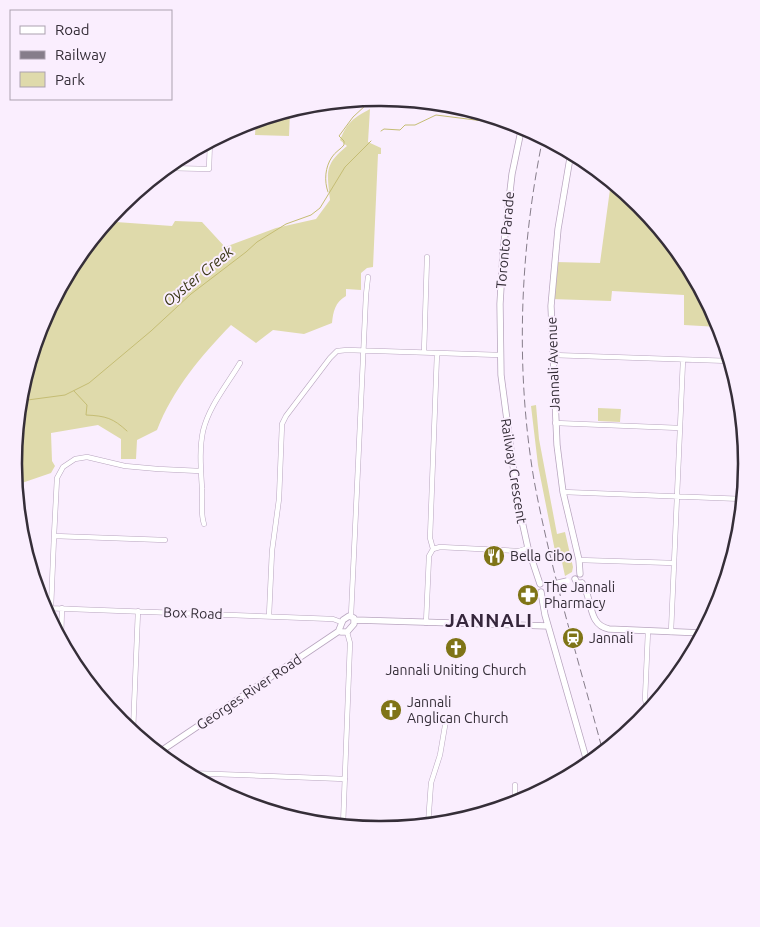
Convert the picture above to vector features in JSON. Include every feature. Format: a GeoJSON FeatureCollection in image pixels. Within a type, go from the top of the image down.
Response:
{"type":"FeatureCollection","features":[{"type":"Feature","properties":{"kind":"street","name":"Toronto Parade"},"geometry":{"type":"LineString","coordinates":[[500,355],[503,252],[512,174],[520,135]]}},
{"type":"Feature","properties":{"kind":"street"},"geometry":{"type":"LineString","coordinates":[[178,168],[209,169],[210,149]]}},
{"type":"Feature","properties":{"kind":"street","name":"Jannali Avenue"},"geometry":{"type":"LineString","coordinates":[[570,160],[558,229],[551,306],[555,423],[564,492],[579,560],[578,577],[584,578],[582,583],[598,625],[609,629],[648,631]]}},
{"type":"Feature","properties":{"kind":"street"},"geometry":{"type":"LineString","coordinates":[[424,352],[427,257]]}},
{"type":"Feature","properties":{"kind":"street"},"geometry":{"type":"LineString","coordinates":[[347,632],[353,626],[363,350],[368,277]]}},
{"type":"Feature","properties":{"kind":"street"},"geometry":{"type":"LineString","coordinates":[[270,616],[272,551],[279,499],[282,424],[333,354],[342,350],[363,350],[500,355]]}},
{"type":"Feature","properties":{"kind":"street"},"geometry":{"type":"LineString","coordinates":[[433,549],[430,538],[437,353]]}},
{"type":"Feature","properties":{"kind":"street","name":"Railway Crescent"},"geometry":{"type":"LineString","coordinates":[[500,355],[512,471],[528,548],[544,587],[541,596],[548,626],[586,756]]}},
{"type":"Feature","properties":{"kind":"street"},"geometry":{"type":"LineString","coordinates":[[552,355],[722,361]]}},
{"type":"Feature","properties":{"kind":"street"},"geometry":{"type":"LineString","coordinates":[[671,632],[683,360]]}},
{"type":"Feature","properties":{"kind":"street"},"geometry":{"type":"LineString","coordinates":[[204,524],[201,516],[202,493],[200,471],[205,424],[215,402],[240,363]]}},
{"type":"Feature","properties":{"kind":"street"},"geometry":{"type":"LineString","coordinates":[[555,423],[680,428]]}},
{"type":"Feature","properties":{"kind":"street"},"geometry":{"type":"LineString","coordinates":[[51,603],[57,478],[63,467],[75,459],[87,457],[130,466],[200,471]]}},
{"type":"Feature","properties":{"kind":"street"},"geometry":{"type":"LineString","coordinates":[[564,492],[735,499]]}},
{"type":"Feature","properties":{"kind":"street"},"geometry":{"type":"LineString","coordinates":[[54,536],[165,540]]}},
{"type":"Feature","properties":{"kind":"street"},"geometry":{"type":"LineString","coordinates":[[426,623],[429,556],[433,549],[440,547],[519,551],[528,548]]}},
{"type":"Feature","properties":{"kind":"street"},"geometry":{"type":"LineString","coordinates":[[579,560],[674,564]]}},
{"type":"Feature","properties":{"kind":"street"},"geometry":{"type":"LineString","coordinates":[[544,587],[578,577]]}},
{"type":"Feature","properties":{"kind":"street","name":"Box Road"},"geometry":{"type":"LineString","coordinates":[[53,608],[333,619],[341,622]]}},
{"type":"Feature","properties":{"kind":"street"},"geometry":{"type":"LineString","coordinates":[[61,626],[62,608]]}},
{"type":"Feature","properties":{"kind":"street"},"geometry":{"type":"LineString","coordinates":[[133,722],[138,612]]}},
{"type":"Feature","properties":{"kind":"street"},"geometry":{"type":"LineString","coordinates":[[347,632],[340,631],[339,626],[347,617],[426,623],[548,626]]}},
{"type":"Feature","properties":{"kind":"street","name":"Georges River Road"},"geometry":{"type":"LineString","coordinates":[[164,749],[340,631]]}},
{"type":"Feature","properties":{"kind":"street"},"geometry":{"type":"LineString","coordinates":[[646,703],[648,631],[695,633]]}},
{"type":"Feature","properties":{"kind":"street"},"geometry":{"type":"LineString","coordinates":[[343,819],[350,643],[347,632]]}},
{"type":"Feature","properties":{"kind":"street"},"geometry":{"type":"LineString","coordinates":[[429,818],[431,783],[440,755],[446,720]]}},
{"type":"Feature","properties":{"kind":"street"},"geometry":{"type":"LineString","coordinates":[[202,774],[344,779]]}},
{"type":"Feature","properties":{"kind":"street"},"geometry":{"type":"LineString","coordinates":[[515,795],[516,785]]}},
{"type":"Feature","properties":{"kind":"green space"},"geometry":{"type":"Polygon","coordinates":[[[370,109],[368,142],[381,148],[381,154],[378,154],[373,267],[367,268],[361,273],[361,290],[346,289],[346,296],[339,301],[335,308],[332,323],[304,334],[273,330],[256,343],[231,325],[189,374],[171,401],[157,430],[137,440],[136,459],[121,459],[121,439],[98,425],[51,433],[52,461],[55,466],[51,473],[23,483],[23,440],[29,394],[41,349],[59,305],[70,285],[96,246],[111,228],[117,222],[172,226],[175,221],[202,222],[225,247],[276,228],[316,219],[330,200],[328,175],[331,164],[334,158],[347,146],[340,140],[348,125],[359,115],[370,109]]]}},
{"type":"Feature","properties":{"kind":"green space"},"geometry":{"type":"Polygon","coordinates":[[[290,117],[289,136],[255,135],[255,128],[290,117]]]}},
{"type":"Feature","properties":{"kind":"green space"},"geometry":{"type":"Polygon","coordinates":[[[610,190],[633,211],[664,246],[690,285],[710,326],[684,325],[684,295],[612,291],[611,301],[551,299],[555,262],[600,263],[610,190]]]}},
{"type":"Feature","properties":{"kind":"green space"},"geometry":{"type":"Polygon","coordinates":[[[536,405],[539,439],[557,534],[565,532],[573,567],[572,572],[565,576],[562,562],[559,562],[556,556],[538,465],[531,406],[536,405]]]}},
{"type":"Feature","properties":{"kind":"green space"},"geometry":{"type":"Polygon","coordinates":[[[598,408],[621,409],[620,422],[598,421],[598,408]]]}},
{"type":"Feature","properties":{"kind":"waterway"},"geometry":{"type":"LineString","coordinates":[[328,192],[326,179],[328,165],[333,155],[344,145],[344,141],[339,136],[353,117],[364,107]]}},
{"type":"Feature","properties":{"kind":"waterway"},"geometry":{"type":"LineString","coordinates":[[381,131],[384,129],[400,130],[405,125],[415,125],[436,115],[482,121]]}},
{"type":"Feature","properties":{"kind":"waterway","name":"Oyster Creek"},"geometry":{"type":"LineString","coordinates":[[28,400],[65,395],[89,383],[151,331],[191,294],[257,242],[286,224],[311,215],[320,208],[345,167],[371,141]]}},
{"type":"Feature","properties":{"kind":"waterway"},"geometry":{"type":"LineString","coordinates":[[74,391],[87,405],[86,415],[109,418],[127,431]]}},
{"type":"Feature","properties":{"kind":"railway"},"geometry":{"type":"LineString","coordinates":[[542,145],[529,222],[523,308],[522,351],[528,437],[534,480],[549,549],[601,745]]}},
{"type":"Feature","properties":{"kind":"place","name":"Bella Cibo"},"geometry":{"type":"Point","coordinates":[494,556]}},
{"type":"Feature","properties":{"kind":"place","name":"The Jannali Pharmacy"},"geometry":{"type":"Point","coordinates":[528,595]}},
{"type":"Feature","properties":{"kind":"place","name":"Jannali"},"geometry":{"type":"Point","coordinates":[573,638]}},
{"type":"Feature","properties":{"kind":"place","name":"Jannali Uniting Church"},"geometry":{"type":"Point","coordinates":[456,648]}},
{"type":"Feature","properties":{"kind":"place","name":"Jannali Anglican Church"},"geometry":{"type":"Point","coordinates":[391,710]}},
{"type":"Feature","properties":{"kind":"district","name":"JANNALI"},"geometry":{"type":"Point","coordinates":[489,620]}}]}
